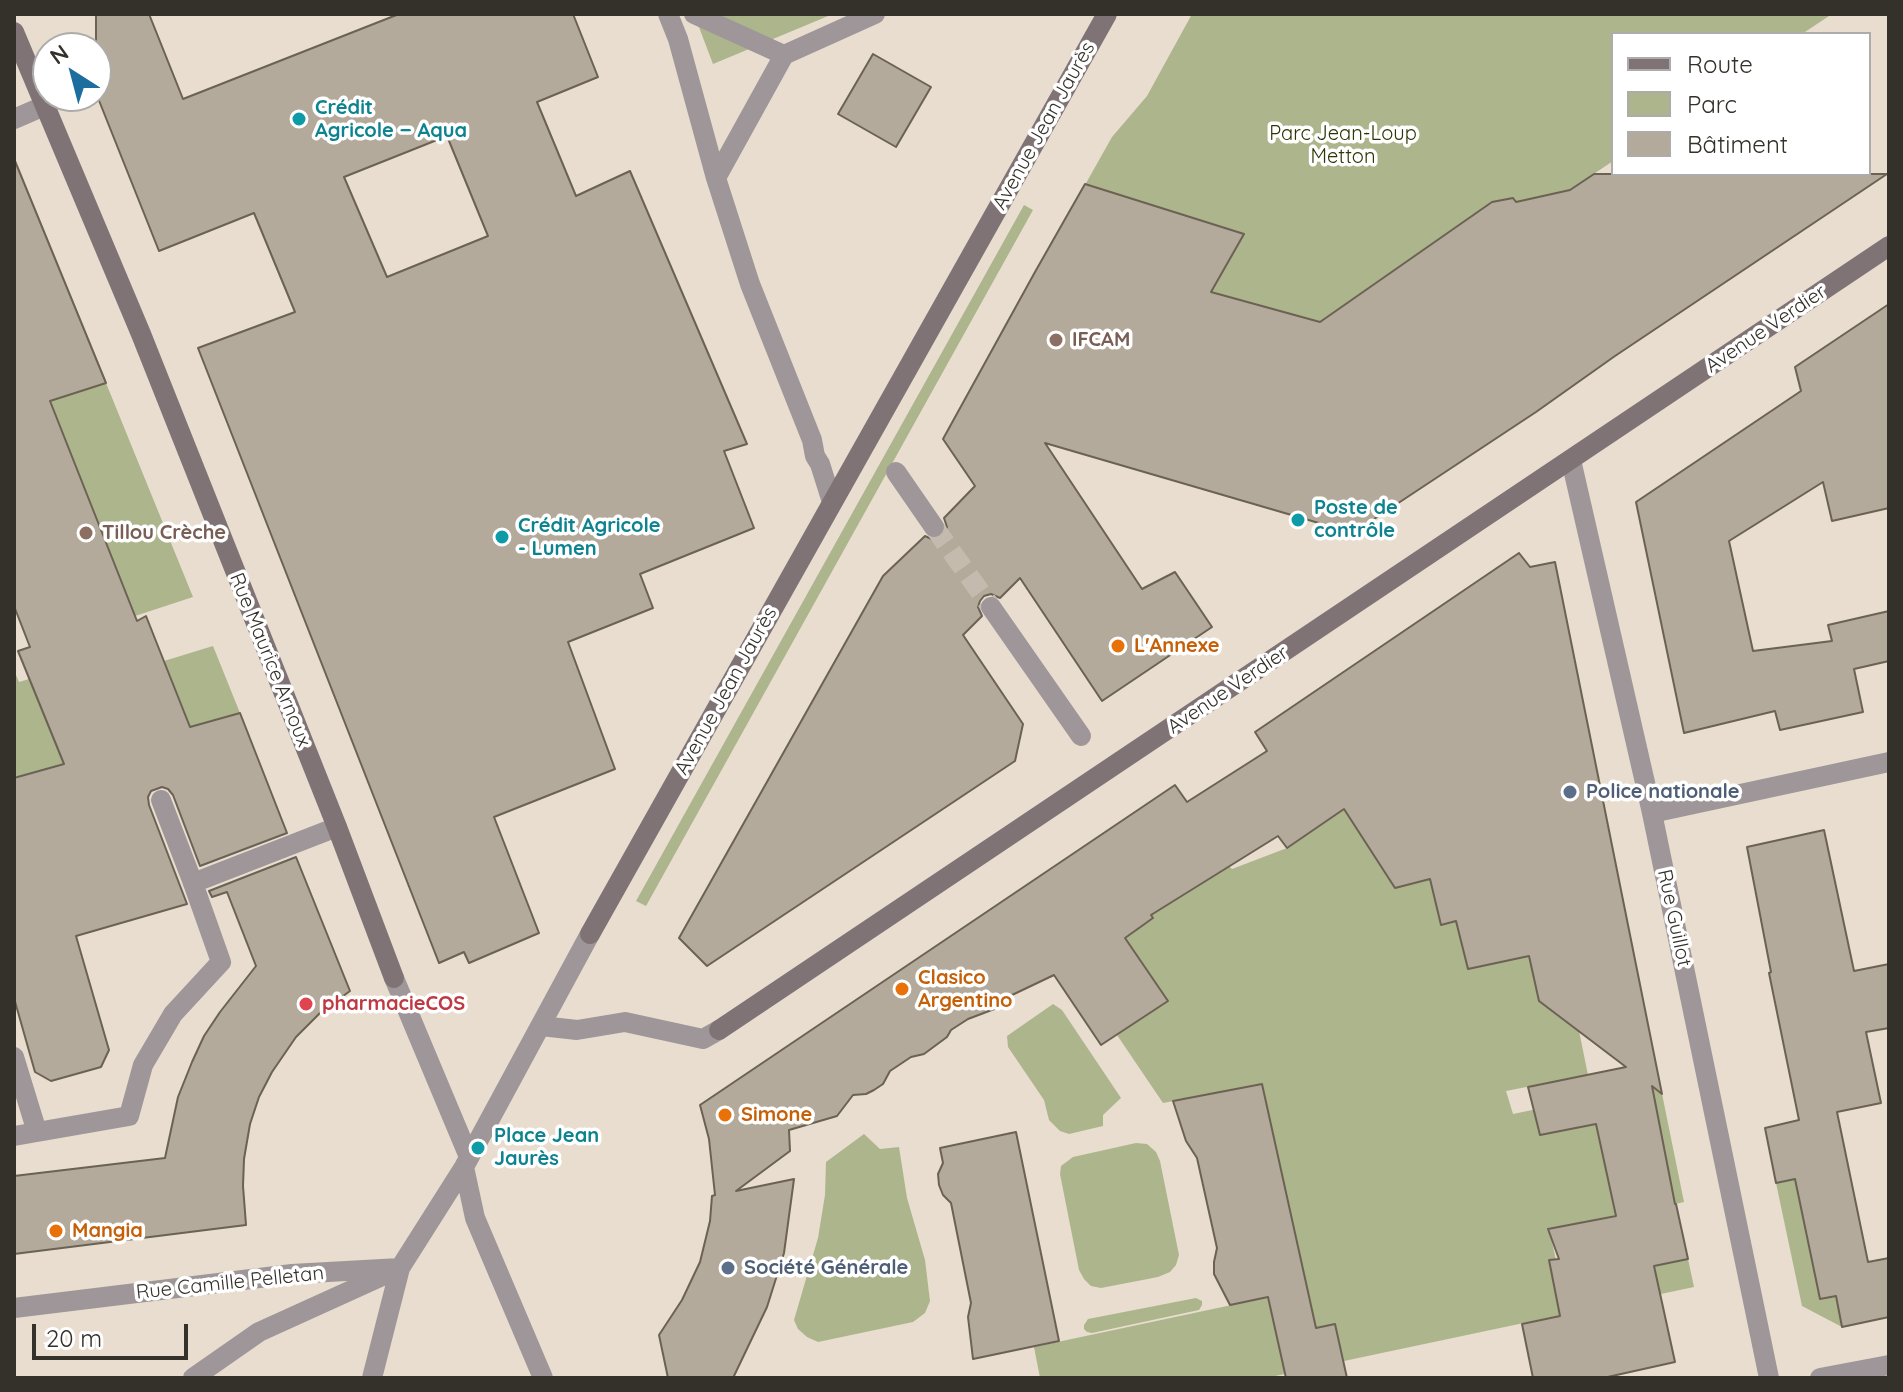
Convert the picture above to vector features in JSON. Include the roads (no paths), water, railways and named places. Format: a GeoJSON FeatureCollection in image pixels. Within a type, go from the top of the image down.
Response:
{"type":"FeatureCollection","features":[{"type":"Feature","properties":{"kind":"street"},"geometry":{"type":"LineString","coordinates":[[668,14],[750,284],[812,440],[832,502]]}},
{"type":"Feature","properties":{"kind":"street"},"geometry":{"type":"LineString","coordinates":[[694,14],[784,55]]}},
{"type":"Feature","properties":{"kind":"street"},"geometry":{"type":"LineString","coordinates":[[716,178],[784,55],[875,14]]}},
{"type":"Feature","properties":{"kind":"street","name":"Avenue Jean Jaurès"},"geometry":{"type":"LineString","coordinates":[[372,1378],[400,1268],[466,1162],[590,934],[1107,14]]}},
{"type":"Feature","properties":{"kind":"street","name":"Rue Maurice Arnoux"},"geometry":{"type":"LineString","coordinates":[[14,32],[32,76]]}},
{"type":"Feature","properties":{"kind":"street","name":"Rue Maurice Arnoux"},"geometry":{"type":"LineString","coordinates":[[47,112],[141,334],[337,827],[466,1162],[475,1218],[543,1378]]}},
{"type":"Feature","properties":{"kind":"street","name":"Avenue Verdier"},"geometry":{"type":"LineString","coordinates":[[541,1026],[577,1030],[625,1022],[703,1039],[719,1030],[1889,246]]}},
{"type":"Feature","properties":{"kind":"street","name":"Rue Guillot"},"geometry":{"type":"LineString","coordinates":[[1571,460],[1652,813],[1769,1378]]}},
{"type":"Feature","properties":{"kind":"street"},"geometry":{"type":"LineString","coordinates":[[896,472],[934,527]]}},
{"type":"Feature","properties":{"kind":"street"},"geometry":{"type":"LineString","coordinates":[[991,607],[1081,736]]}},
{"type":"Feature","properties":{"kind":"street"},"geometry":{"type":"LineString","coordinates":[[1652,813],[1889,762]]}},
{"type":"Feature","properties":{"kind":"street"},"geometry":{"type":"LineString","coordinates":[[14,1136],[129,1116],[143,1065],[173,1014],[221,962],[161,800]]}},
{"type":"Feature","properties":{"kind":"street"},"geometry":{"type":"LineString","coordinates":[[193,883],[337,827]]}},
{"type":"Feature","properties":{"kind":"street"},"geometry":{"type":"LineString","coordinates":[[14,1057],[37,1132]]}},
{"type":"Feature","properties":{"kind":"street"},"geometry":{"type":"LineString","coordinates":[[193,1378],[259,1332],[400,1268]]}},
{"type":"Feature","properties":{"kind":"street","name":"Rue Camille Pelletan"},"geometry":{"type":"LineString","coordinates":[[14,1308],[292,1274],[400,1268]]}},
{"type":"Feature","properties":{"kind":"street"},"geometry":{"type":"LineString","coordinates":[[14,1301],[14,1308]]}},
{"type":"Feature","properties":{"kind":"street"},"geometry":{"type":"LineString","coordinates":[[1820,1378],[1889,1365]]}},
{"type":"Feature","properties":{"kind":"tunnel"},"geometry":{"type":"LineString","coordinates":[[934,527],[991,607]]}},
{"type":"Feature","properties":{"kind":"place","name":"Crédit Agricole − Aqua"},"geometry":{"type":"Point","coordinates":[299,119]}},
{"type":"Feature","properties":{"kind":"place","name":"IFCAM"},"geometry":{"type":"Point","coordinates":[1056,340]}},
{"type":"Feature","properties":{"kind":"place","name":"Poste de contrôle"},"geometry":{"type":"Point","coordinates":[1298,520]}},
{"type":"Feature","properties":{"kind":"place","name":"Tillou Crèche"},"geometry":{"type":"Point","coordinates":[86,533]}},
{"type":"Feature","properties":{"kind":"place","name":"Crédit Agricole - Lumen"},"geometry":{"type":"Point","coordinates":[502,537]}},
{"type":"Feature","properties":{"kind":"place","name":"L'Annexe"},"geometry":{"type":"Point","coordinates":[1118,646]}},
{"type":"Feature","properties":{"kind":"place","name":"Police nationale"},"geometry":{"type":"Point","coordinates":[1570,792]}},
{"type":"Feature","properties":{"kind":"place","name":"Clasico Argentino"},"geometry":{"type":"Point","coordinates":[902,989]}},
{"type":"Feature","properties":{"kind":"place","name":"pharmacieCOS"},"geometry":{"type":"Point","coordinates":[306,1004]}},
{"type":"Feature","properties":{"kind":"place","name":"Simone"},"geometry":{"type":"Point","coordinates":[725,1115]}},
{"type":"Feature","properties":{"kind":"place","name":"Place Jean Jaurès"},"geometry":{"type":"Point","coordinates":[478,1148]}},
{"type":"Feature","properties":{"kind":"place","name":"Mangia"},"geometry":{"type":"Point","coordinates":[56,1231]}},
{"type":"Feature","properties":{"kind":"place","name":"Société Générale"},"geometry":{"type":"Point","coordinates":[728,1268]}},
{"type":"Feature","properties":{"kind":"park label","name":"Parc Jean-Loup Metton"},"geometry":{"type":"Point","coordinates":[1343,146]}}]}
